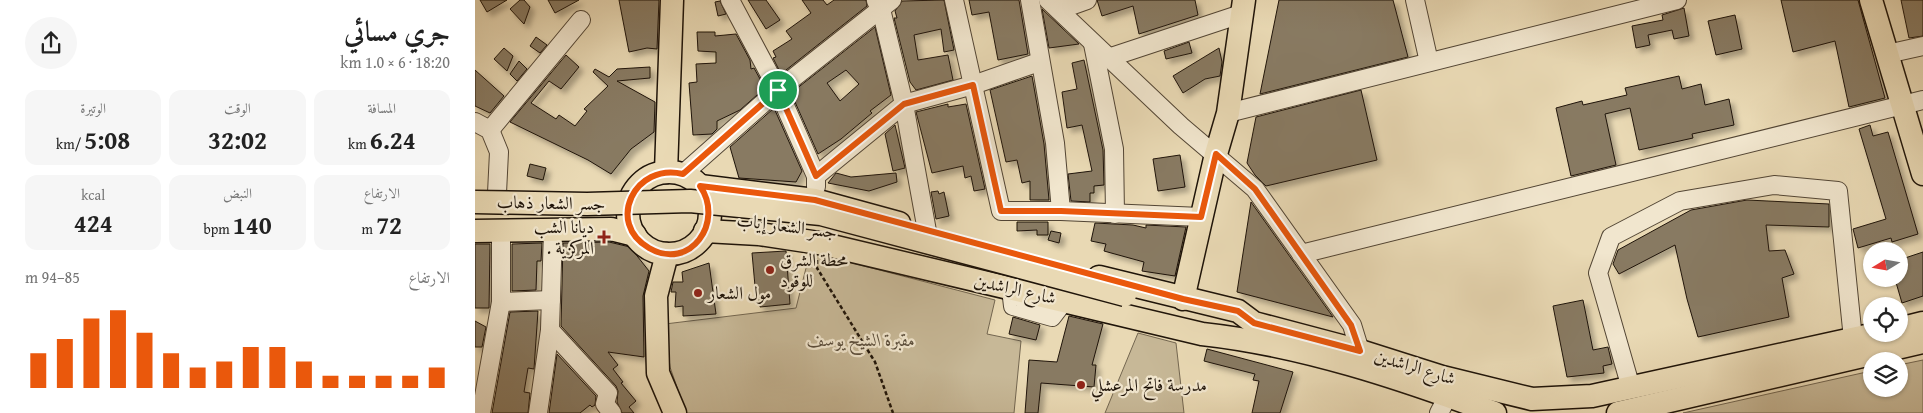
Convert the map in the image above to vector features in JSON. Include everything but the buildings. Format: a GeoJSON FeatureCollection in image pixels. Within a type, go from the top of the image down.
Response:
{"type":"FeatureCollection","features":[{"type":"Feature","properties":{"kind":"main road"},"geometry":{"type":"LineString","coordinates":[[672,0],[683,177],[710,208],[705,231],[689,248],[667,254],[649,248],[635,235],[628,218],[630,200],[634,192],[647,178],[683,177]]}},
{"type":"Feature","properties":{"kind":"main road"},"geometry":{"type":"LineString","coordinates":[[1872,0],[1887,54],[1912,102],[1922,168]]}},
{"type":"Feature","properties":{"kind":"main road"},"geometry":{"type":"LineString","coordinates":[[1183,299],[1216,154],[1228,113],[1243,7]]}},
{"type":"Feature","properties":{"kind":"main road","name":"شارع الراشدين"},"geometry":{"type":"LineString","coordinates":[[683,177],[815,200],[1183,299],[1238,311],[1253,331],[1381,373],[1443,404],[1495,413]]}},
{"type":"Feature","properties":{"kind":"main road"},"geometry":{"type":"LineString","coordinates":[[486,192],[601,194],[634,192]]}},
{"type":"Feature","properties":{"kind":"main road","name":"جسر الشعار ذهاب"},"geometry":{"type":"LineString","coordinates":[[475,202],[587,204],[690,201],[821,214],[1123,299]]}},
{"type":"Feature","properties":{"kind":"main road","name":"جسر الشعار إياب"},"geometry":{"type":"LineString","coordinates":[[475,215],[680,215],[819,227],[1123,299]]}},
{"type":"Feature","properties":{"kind":"main road"},"geometry":{"type":"LineString","coordinates":[[475,231],[611,230],[635,235]]}},
{"type":"Feature","properties":{"kind":"main road","name":"شارع الراشدين"},"geometry":{"type":"LineString","coordinates":[[705,231],[759,234],[819,243],[1202,334],[1253,331],[1360,351],[1443,376],[1532,399],[1592,396],[1863,337]]}},
{"type":"Feature","properties":{"kind":"main road"},"geometry":{"type":"LineString","coordinates":[[667,254],[656,296],[658,372],[675,413]]}},
{"type":"Feature","properties":{"kind":"main road"},"geometry":{"type":"LineString","coordinates":[[1123,299],[1253,331]]}},
{"type":"Feature","properties":{"kind":"main road"},"geometry":{"type":"LineString","coordinates":[[1908,327],[1923,323]]}},
{"type":"Feature","properties":{"kind":"main road"},"geometry":{"type":"LineString","coordinates":[[1618,413],[1923,342]]}},
{"type":"Feature","properties":{"kind":"street"},"geometry":{"type":"LineString","coordinates":[[730,0],[778,90],[816,176],[815,200]]}},
{"type":"Feature","properties":{"kind":"street"},"geometry":{"type":"LineString","coordinates":[[955,0],[1001,211],[1061,211],[1201,217]]}},
{"type":"Feature","properties":{"kind":"street"},"geometry":{"type":"LineString","coordinates":[[1029,0],[1055,143],[1061,211]]}},
{"type":"Feature","properties":{"kind":"street"},"geometry":{"type":"LineString","coordinates":[[1054,5],[1087,0]]}},
{"type":"Feature","properties":{"kind":"street"},"geometry":{"type":"LineString","coordinates":[[1415,0],[1429,62]]}},
{"type":"Feature","properties":{"kind":"street"},"geometry":{"type":"LineString","coordinates":[[1228,113],[1677,0]]}},
{"type":"Feature","properties":{"kind":"street"},"geometry":{"type":"LineString","coordinates":[[683,177],[778,90],[883,3],[927,231]]}},
{"type":"Feature","properties":{"kind":"street"},"geometry":{"type":"LineString","coordinates":[[1054,5],[1181,126],[1255,189],[1351,325],[1360,351]]}},
{"type":"Feature","properties":{"kind":"street"},"geometry":{"type":"LineString","coordinates":[[1108,58],[1243,7]]}},
{"type":"Feature","properties":{"kind":"street"},"geometry":{"type":"LineString","coordinates":[[486,192],[499,152],[482,126],[581,20]]}},
{"type":"Feature","properties":{"kind":"street"},"geometry":{"type":"LineString","coordinates":[[1093,44],[1114,149],[1115,214]]}},
{"type":"Feature","properties":{"kind":"street"},"geometry":{"type":"LineString","coordinates":[[1887,54],[1923,46]]}},
{"type":"Feature","properties":{"kind":"street"},"geometry":{"type":"LineString","coordinates":[[816,176],[904,104],[973,85],[1039,62]]}},
{"type":"Feature","properties":{"kind":"street"},"geometry":{"type":"LineString","coordinates":[[1301,254],[1912,102]]}},
{"type":"Feature","properties":{"kind":"street"},"geometry":{"type":"LineString","coordinates":[[1631,388],[1598,272],[1611,237],[1680,201],[1774,185],[1838,191],[1853,339]]}},
{"type":"Feature","properties":{"kind":"street"},"geometry":{"type":"LineString","coordinates":[[538,413],[550,330],[553,230]]}},
{"type":"Feature","properties":{"kind":"street"},"geometry":{"type":"LineString","coordinates":[[481,413],[501,302],[501,231]]}},
{"type":"Feature","properties":{"kind":"street"},"geometry":{"type":"LineString","coordinates":[[501,302],[551,300]]}},
{"type":"Feature","properties":{"kind":"street"},"geometry":{"type":"LineString","coordinates":[[550,330],[608,393],[607,410]]}},
{"type":"Feature","properties":{"kind":"path"},"geometry":{"type":"LineString","coordinates":[[819,243],[817,268],[875,362],[893,413]]}},
{"type":"Feature","properties":{"kind":"green space","name":"مقبرة الشيخ يوسف"},"geometry":{"type":"Polygon","coordinates":[[[810,252],[995,300],[987,334],[1021,341],[1014,413],[686,413],[670,367],[665,324],[796,308],[810,252]]]}},
{"type":"Feature","properties":{"kind":"green space"},"geometry":{"type":"Polygon","coordinates":[[[1138,333],[1176,343],[1184,413],[1105,413],[1138,333]]]}},
{"type":"Feature","properties":{"kind":"green space"},"geometry":{"type":"Polygon","coordinates":[[[1923,360],[1923,413],[1683,413],[1863,373],[1863,397],[1908,397],[1908,363],[1923,360]]]}},
{"type":"Feature","properties":{"kind":"place","name":"ديانا الشب . المركزية"},"geometry":{"type":"Point","coordinates":[604,237]}},
{"type":"Feature","properties":{"kind":"place","name":"محطة الشرق للوقود"},"geometry":{"type":"Point","coordinates":[770,270]}},
{"type":"Feature","properties":{"kind":"place","name":"مول الشعار"},"geometry":{"type":"Point","coordinates":[698,293]}},
{"type":"Feature","properties":{"kind":"place","name":"مدرسة فاتح المرعشلي"},"geometry":{"type":"Point","coordinates":[1081,385]}},
{"type":"Feature","properties":{"kind":"route"},"geometry":{"type":"LineString","coordinates":[[973,85],[1001,211],[1061,211],[1201,217],[1216,154],[1255,189],[1351,325],[1360,351],[1254,323],[1238,311],[1183,299],[815,200],[700,186],[708,200],[710,216],[699,241],[689,248],[667,254],[657,252],[641,243],[635,235],[628,218],[630,200],[640,184],[656,174],[675,172],[683,174],[778,90],[816,176],[904,104],[973,85]]}}]}
